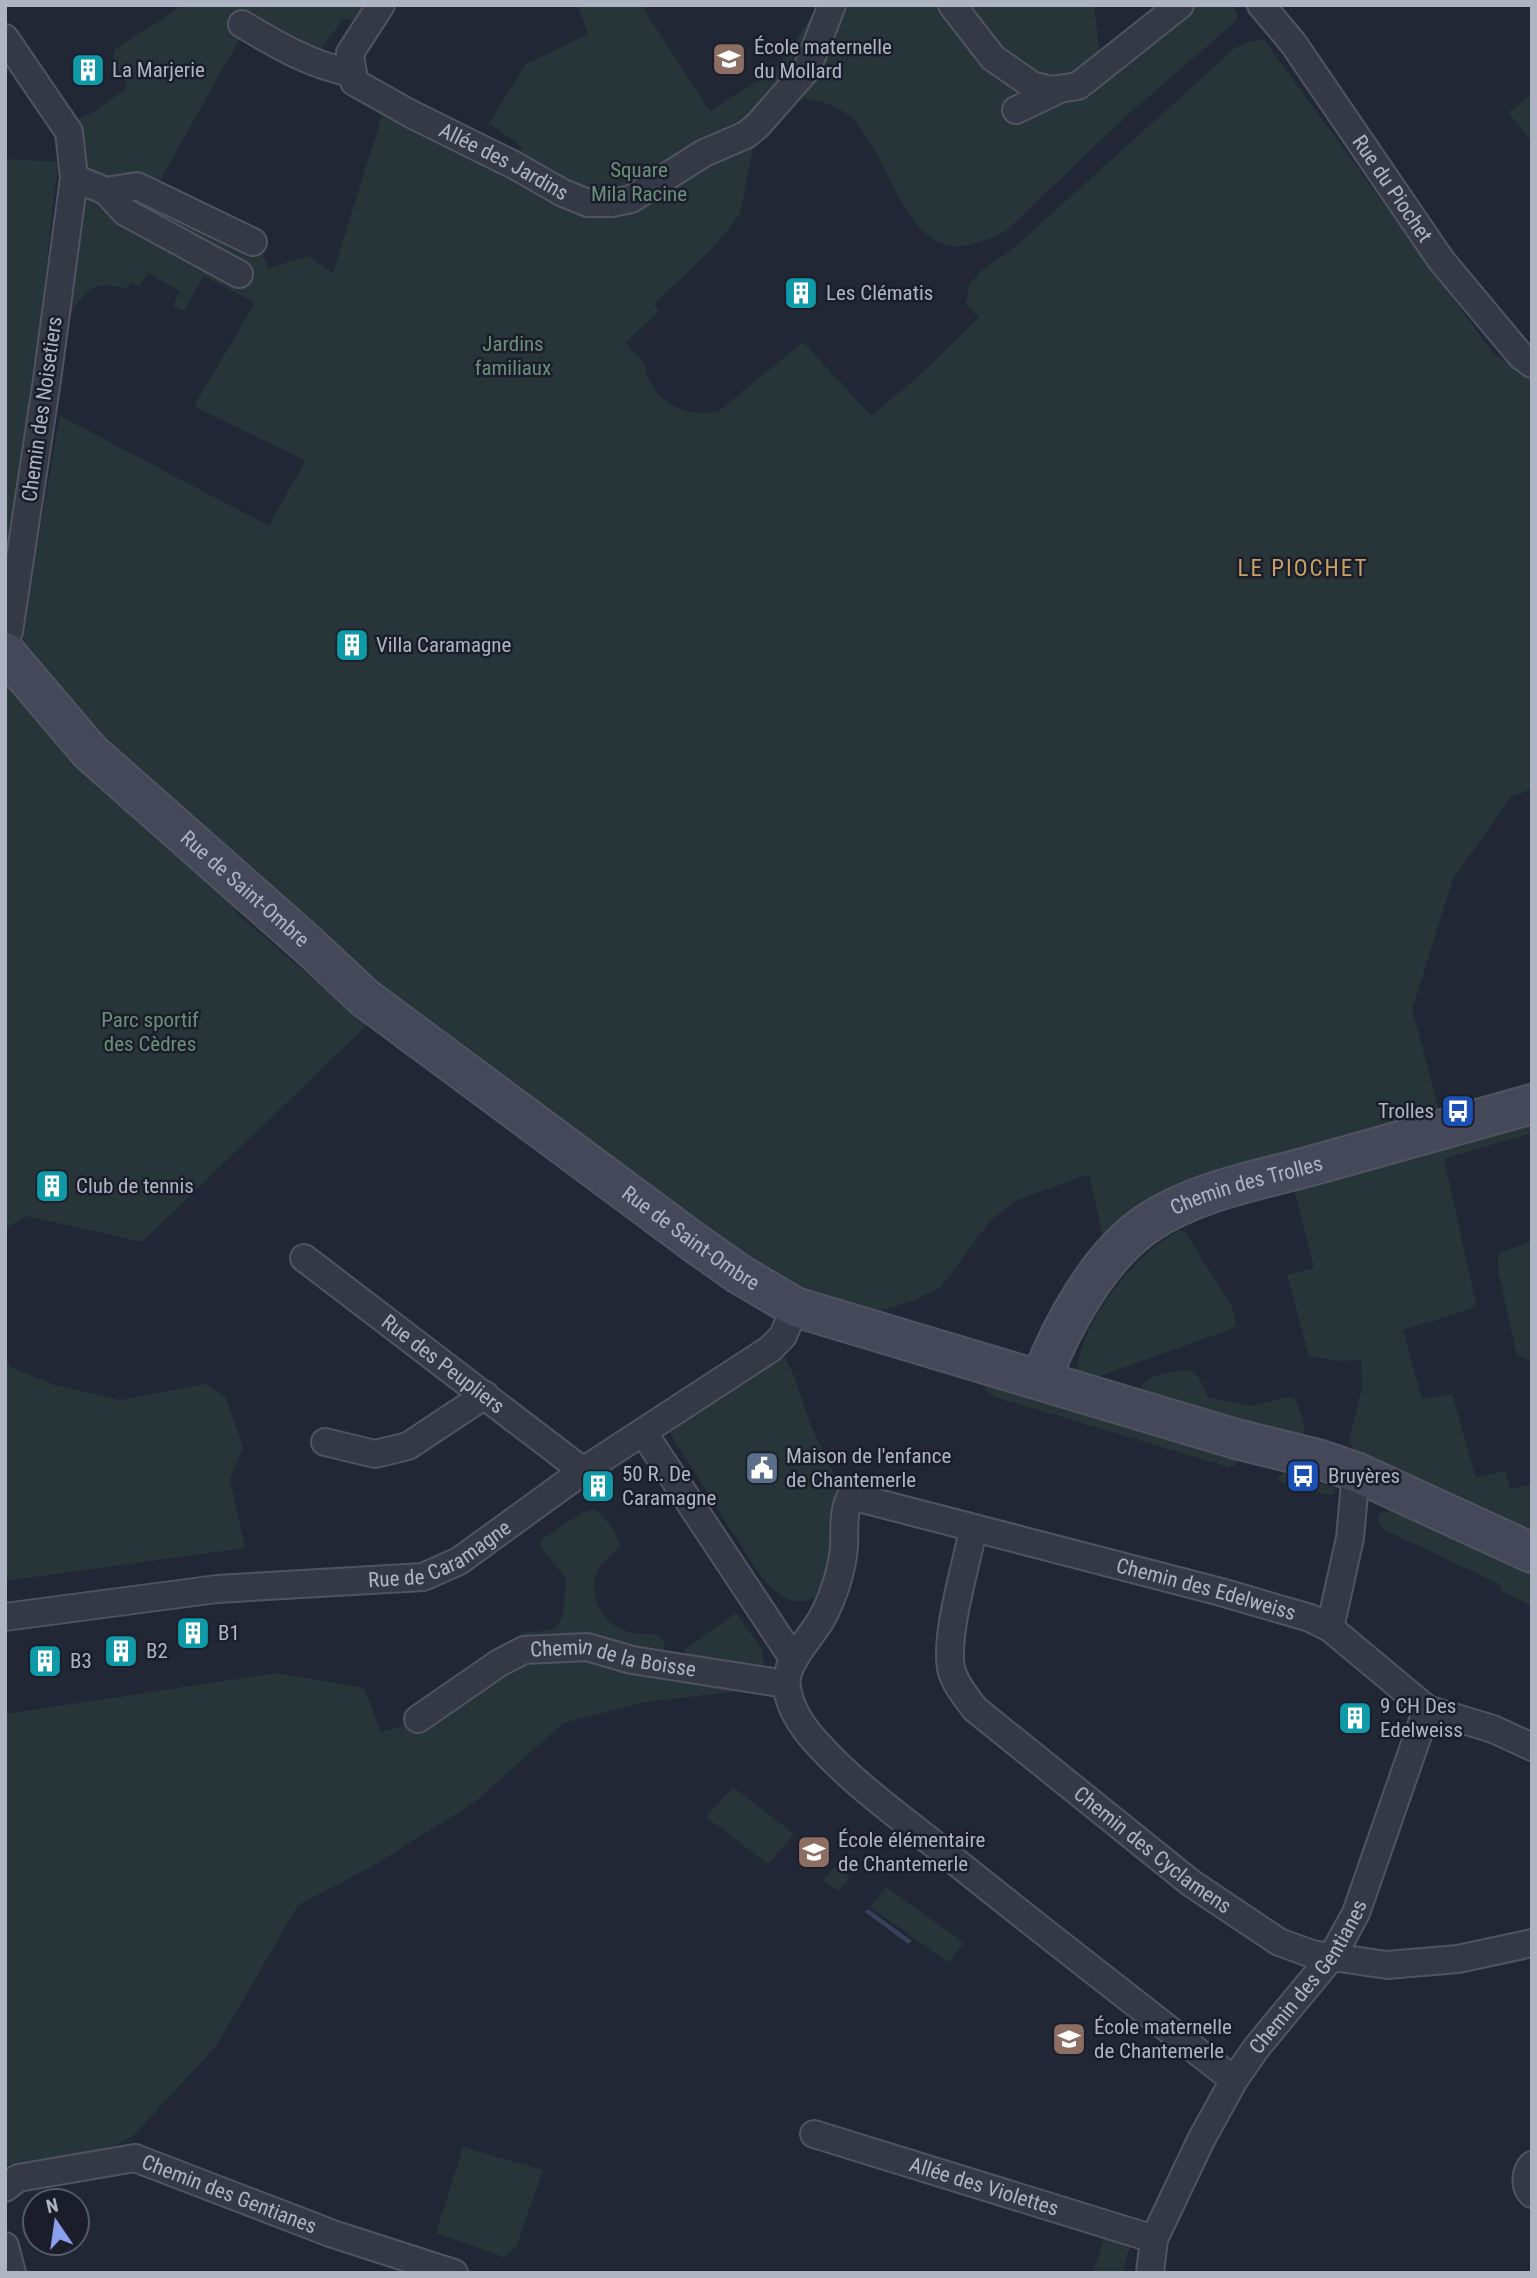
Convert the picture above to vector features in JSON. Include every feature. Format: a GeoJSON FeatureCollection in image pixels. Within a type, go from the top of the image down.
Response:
{"type":"FeatureCollection","features":[{"type":"Feature","properties":{"kind":"street"},"geometry":{"type":"LineString","coordinates":[[353,73],[349,53],[382,5]]}},
{"type":"Feature","properties":{"kind":"street","name":"Allée des Jardins"},"geometry":{"type":"LineString","coordinates":[[242,24],[281,48],[335,70],[353,73],[354,82],[411,114],[514,165],[563,193],[588,203],[631,199],[704,153],[746,135],[807,69],[832,5]]}},
{"type":"Feature","properties":{"kind":"street"},"geometry":{"type":"LineString","coordinates":[[952,5],[993,58],[1032,85],[1051,90],[1079,86],[1180,5]]}},
{"type":"Feature","properties":{"kind":"street","name":"Rue du Piochet"},"geometry":{"type":"LineString","coordinates":[[1261,5],[1293,43],[1441,260],[1521,356],[1532,364]]}},
{"type":"Feature","properties":{"kind":"street","name":"Chemin des Noisetiers"},"geometry":{"type":"LineString","coordinates":[[5,38],[69,132],[74,178],[47,380],[9,631],[5,639]]}},
{"type":"Feature","properties":{"kind":"street"},"geometry":{"type":"LineString","coordinates":[[1016,110],[1060,89]]}},
{"type":"Feature","properties":{"kind":"street"},"geometry":{"type":"LineString","coordinates":[[74,178],[106,191],[125,212],[239,274]]}},
{"type":"Feature","properties":{"kind":"street"},"geometry":{"type":"LineString","coordinates":[[106,191],[137,186],[253,242]]}},
{"type":"Feature","properties":{"kind":"street","name":"Rue de Saint-Ombre"},"geometry":{"type":"LineString","coordinates":[[5,652],[90,752],[365,998],[739,1274],[795,1307],[1236,1439],[1321,1460],[1356,1472],[1532,1553]]}},
{"type":"Feature","properties":{"kind":"street","name":"Chemin des Trolles"},"geometry":{"type":"LineString","coordinates":[[1041,1379],[1055,1342],[1100,1271],[1146,1225],[1171,1210],[1253,1182],[1532,1104]]}},
{"type":"Feature","properties":{"kind":"street","name":"Rue des Peupliers"},"geometry":{"type":"LineString","coordinates":[[304,1258],[583,1471]]}},
{"type":"Feature","properties":{"kind":"street","name":"Rue de Caramagne"},"geometry":{"type":"LineString","coordinates":[[5,1617],[217,1589],[423,1577],[459,1561],[583,1471],[770,1349],[783,1336],[795,1307]]}},
{"type":"Feature","properties":{"kind":"street"},"geometry":{"type":"LineString","coordinates":[[326,1441],[375,1454],[408,1446],[485,1395]]}},
{"type":"Feature","properties":{"kind":"street"},"geometry":{"type":"LineString","coordinates":[[643,1432],[790,1672],[792,1706],[816,1742],[849,1775],[1011,1906],[1234,2080]]}},
{"type":"Feature","properties":{"kind":"street"},"geometry":{"type":"LineString","coordinates":[[1331,1628],[1350,1538],[1356,1472]]}},
{"type":"Feature","properties":{"kind":"street","name":"Chemin des Edelweiss"},"geometry":{"type":"LineString","coordinates":[[790,1672],[822,1618],[838,1577],[844,1550],[844,1508],[851,1496],[1310,1618],[1331,1628],[1427,1709],[1493,1729],[1532,1747]]}},
{"type":"Feature","properties":{"kind":"street","name":"Chemin des Cyclamens"},"geometry":{"type":"LineString","coordinates":[[973,1530],[950,1644],[951,1670],[961,1689],[975,1709],[1191,1883],[1279,1942],[1312,1954],[1387,1965],[1458,1959],[1532,1943]]}},
{"type":"Feature","properties":{"kind":"street","name":"Chemin de la Boisse"},"geometry":{"type":"LineString","coordinates":[[418,1718],[499,1663],[524,1650],[587,1647],[632,1660],[790,1672]]}},
{"type":"Feature","properties":{"kind":"street","name":"Chemin des Gentianes"},"geometry":{"type":"LineString","coordinates":[[1150,2273],[1154,2238],[1201,2140],[1234,2080],[1257,2047],[1333,1955],[1356,1913],[1427,1709]]}},
{"type":"Feature","properties":{"kind":"street","name":"Allée des Violettes"},"geometry":{"type":"LineString","coordinates":[[814,2134],[1154,2238]]}},
{"type":"Feature","properties":{"kind":"street","name":"Chemin des Gentianes"},"geometry":{"type":"LineString","coordinates":[[5,2187],[18,2178],[135,2158],[333,2234],[454,2273]]}},
{"type":"Feature","properties":{"kind":"street"},"geometry":{"type":"LineString","coordinates":[[5,2246],[12,2273]]}},
{"type":"Feature","properties":{"kind":"green space"},"geometry":{"type":"Polygon","coordinates":[[[184,5],[365,5],[362,21],[343,19],[317,55],[251,19],[155,189],[258,240],[268,268],[308,256],[333,273],[385,106],[517,161],[522,147],[489,123],[526,64],[588,34],[578,5],[641,5],[710,111],[772,72],[790,50],[818,5],[1094,5],[1100,57],[1196,5],[1233,5],[1238,16],[1235,22],[1126,116],[1007,230],[972,244],[949,245],[930,237],[914,220],[862,130],[847,114],[828,104],[792,96],[756,133],[740,214],[714,247],[657,301],[655,306],[659,311],[626,342],[644,364],[654,389],[661,397],[678,408],[707,413],[718,412],[803,342],[871,416],[922,373],[979,317],[966,303],[969,285],[982,270],[1015,247],[1235,48],[1252,41],[1264,40],[1494,354],[1532,379],[1532,788],[1511,797],[1453,879],[1412,1009],[1440,1114],[1104,1242],[1089,1174],[1015,1201],[990,1221],[941,1287],[912,1301],[886,1309],[838,1318],[741,1263],[366,989],[17,656],[22,605],[27,603],[60,416],[269,526],[305,461],[194,406],[255,303],[204,276],[184,311],[173,306],[180,291],[148,273],[139,286],[131,283],[127,289],[107,285],[92,288],[81,298],[70,315],[62,314],[72,122],[90,114],[126,89],[127,83],[115,63],[115,49],[184,5]]]}},
{"type":"Feature","properties":{"kind":"green space"},"geometry":{"type":"Polygon","coordinates":[[[1532,94],[1532,142],[1509,113],[1532,94]]]}},
{"type":"Feature","properties":{"kind":"green space"},"geometry":{"type":"Polygon","coordinates":[[[5,159],[58,162],[33,388],[5,595],[5,159]]]}},
{"type":"Feature","properties":{"kind":"green space","name":"Parc sportif des Cèdres"},"geometry":{"type":"Polygon","coordinates":[[[5,675],[245,901],[235,912],[350,1010],[370,1022],[142,1242],[27,1216],[5,1229],[5,675]]]}},
{"type":"Feature","properties":{"kind":"green space"},"geometry":{"type":"Polygon","coordinates":[[[1532,1118],[1532,1133],[1444,1159],[1476,1304],[1470,1309],[1403,1330],[1422,1399],[1452,1394],[1476,1478],[1505,1471],[1510,1489],[1532,1484],[1532,1535],[1355,1451],[1349,1441],[1362,1388],[1361,1360],[1340,1361],[1309,1356],[1287,1275],[1314,1268],[1293,1186],[1532,1118]]]}},
{"type":"Feature","properties":{"kind":"green space"},"geometry":{"type":"Polygon","coordinates":[[[1179,1230],[1185,1232],[1231,1305],[1236,1321],[1234,1328],[1094,1378],[1077,1373],[1085,1340],[1103,1305],[1140,1260],[1179,1230]]]}},
{"type":"Feature","properties":{"kind":"green space"},"geometry":{"type":"Polygon","coordinates":[[[1532,1241],[1532,1361],[1517,1355],[1499,1275],[1498,1256],[1504,1251],[1532,1241]]]}},
{"type":"Feature","properties":{"kind":"green space","name":"Maison de l'enfance de Chantemerle"},"geometry":{"type":"Polygon","coordinates":[[[784,1355],[811,1426],[838,1482],[836,1546],[819,1595],[800,1601],[791,1600],[775,1591],[761,1576],[670,1433],[691,1416],[784,1355]]]}},
{"type":"Feature","properties":{"kind":"green space"},"geometry":{"type":"Polygon","coordinates":[[[5,1358],[10,1367],[52,1384],[120,1400],[205,1384],[226,1398],[243,1447],[230,1479],[245,1548],[5,1581],[5,1358]]]}},
{"type":"Feature","properties":{"kind":"green space"},"geometry":{"type":"Polygon","coordinates":[[[1189,1370],[1198,1376],[1208,1397],[1250,1406],[1287,1397],[1295,1399],[1304,1425],[1303,1441],[1144,1392],[1142,1385],[1158,1375],[1189,1370]]]}},
{"type":"Feature","properties":{"kind":"green space"},"geometry":{"type":"Polygon","coordinates":[[[989,1385],[1228,1455],[1236,1461],[1235,1466],[1228,1467],[995,1397],[986,1391],[984,1386],[989,1385]]]}},
{"type":"Feature","properties":{"kind":"green space"},"geometry":{"type":"Polygon","coordinates":[[[1284,1473],[1335,1488],[1335,1494],[1328,1495],[1280,1482],[1277,1478],[1284,1473]]]}},
{"type":"Feature","properties":{"kind":"green space"},"geometry":{"type":"Polygon","coordinates":[[[595,1509],[609,1524],[621,1544],[601,1565],[595,1577],[597,1604],[607,1619],[622,1630],[655,1634],[664,1642],[664,1654],[524,1640],[521,1633],[546,1631],[555,1627],[564,1609],[566,1579],[541,1547],[540,1540],[582,1513],[595,1509]]]}},
{"type":"Feature","properties":{"kind":"green space"},"geometry":{"type":"Polygon","coordinates":[[[1397,1509],[1532,1571],[1532,1607],[1500,1590],[1501,1585],[1385,1530],[1378,1521],[1380,1513],[1397,1509]]]}},
{"type":"Feature","properties":{"kind":"green space"},"geometry":{"type":"Polygon","coordinates":[[[736,1613],[762,1649],[764,1665],[747,1668],[691,1660],[684,1650],[736,1613]]]}},
{"type":"Feature","properties":{"kind":"green space"},"geometry":{"type":"Polygon","coordinates":[[[566,1655],[741,1691],[646,1702],[563,1723],[475,1802],[371,1867],[298,1905],[217,2045],[134,2135],[90,2152],[5,2165],[5,1714],[277,1673],[364,1688],[381,1732],[448,1712],[513,1665],[566,1655]]]}},
{"type":"Feature","properties":{"kind":"green space"},"geometry":{"type":"Polygon","coordinates":[[[733,1787],[794,1834],[768,1864],[706,1817],[733,1787]]]}},
{"type":"Feature","properties":{"kind":"green space"},"geometry":{"type":"Polygon","coordinates":[[[834,1867],[850,1877],[839,1891],[823,1881],[834,1867]]]}},
{"type":"Feature","properties":{"kind":"green space"},"geometry":{"type":"Polygon","coordinates":[[[886,1887],[964,1943],[948,1962],[870,1907],[886,1887]]]}},
{"type":"Feature","properties":{"kind":"green space"},"geometry":{"type":"Polygon","coordinates":[[[463,2147],[543,2170],[516,2247],[504,2257],[436,2233],[463,2147]]]}},
{"type":"Feature","properties":{"kind":"green space"},"geometry":{"type":"Polygon","coordinates":[[[1104,2238],[1130,2246],[1122,2273],[1093,2273],[1104,2238]]]}},
{"type":"Feature","properties":{"kind":"water"},"geometry":{"type":"Polygon","coordinates":[[[868,1909],[912,1941],[908,1944],[865,1912],[868,1909]]]}},
{"type":"Feature","properties":{"kind":"place","name":"École maternelle du Mollard"},"geometry":{"type":"Point","coordinates":[729,59]}},
{"type":"Feature","properties":{"kind":"place","name":"La Marjerie"},"geometry":{"type":"Point","coordinates":[88,70]}},
{"type":"Feature","properties":{"kind":"place","name":"Les Clématis"},"geometry":{"type":"Point","coordinates":[801,293]}},
{"type":"Feature","properties":{"kind":"place","name":"Villa Caramagne"},"geometry":{"type":"Point","coordinates":[352,645]}},
{"type":"Feature","properties":{"kind":"place","name":"Trolles"},"geometry":{"type":"Point","coordinates":[1458,1111]}},
{"type":"Feature","properties":{"kind":"place","name":"Club de tennis"},"geometry":{"type":"Point","coordinates":[52,1186]}},
{"type":"Feature","properties":{"kind":"place","name":"Maison de l'enfance de Chantemerle"},"geometry":{"type":"Point","coordinates":[762,1468]}},
{"type":"Feature","properties":{"kind":"place","name":"Bruyères"},"geometry":{"type":"Point","coordinates":[1303,1476]}},
{"type":"Feature","properties":{"kind":"place","name":"50 R. De Caramagne"},"geometry":{"type":"Point","coordinates":[598,1486]}},
{"type":"Feature","properties":{"kind":"place","name":"B1"},"geometry":{"type":"Point","coordinates":[193,1633]}},
{"type":"Feature","properties":{"kind":"place","name":"B2"},"geometry":{"type":"Point","coordinates":[121,1651]}},
{"type":"Feature","properties":{"kind":"place","name":"B3"},"geometry":{"type":"Point","coordinates":[45,1661]}},
{"type":"Feature","properties":{"kind":"place","name":"9 CH Des Edelweiss"},"geometry":{"type":"Point","coordinates":[1355,1718]}},
{"type":"Feature","properties":{"kind":"place","name":"École élémentaire de Chantemerle"},"geometry":{"type":"Point","coordinates":[814,1852]}},
{"type":"Feature","properties":{"kind":"place","name":"École maternelle de Chantemerle"},"geometry":{"type":"Point","coordinates":[1069,2039]}},
{"type":"Feature","properties":{"kind":"district","name":"LE PIOCHET"},"geometry":{"type":"Point","coordinates":[1303,568]}},
{"type":"Feature","properties":{"kind":"park label","name":"Square Mila Racine"},"geometry":{"type":"Point","coordinates":[639,182]}},
{"type":"Feature","properties":{"kind":"park label","name":"Jardins familiaux"},"geometry":{"type":"Point","coordinates":[513,356]}}]}
